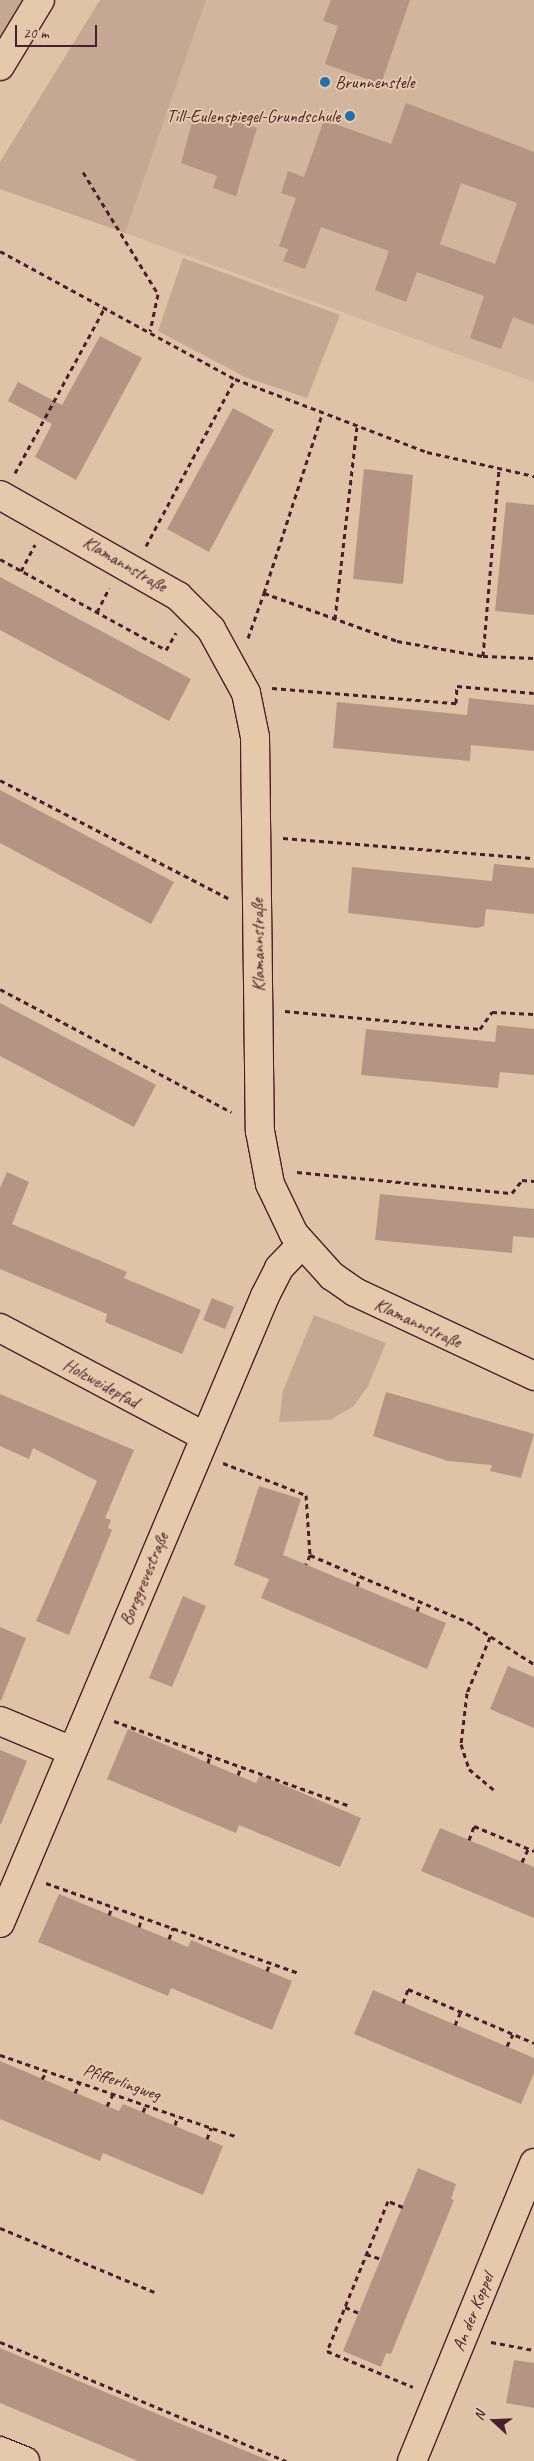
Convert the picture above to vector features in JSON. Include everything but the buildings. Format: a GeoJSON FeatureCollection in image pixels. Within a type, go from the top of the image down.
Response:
{"type":"FeatureCollection","features":[{"type":"Feature","properties":{"kind":"street"},"geometry":{"type":"LineString","coordinates":[[0,66],[40,0]]}},
{"type":"Feature","properties":{"kind":"street","name":"Klamannstraße"},"geometry":{"type":"LineString","coordinates":[[6,486],[178,596],[211,629],[246,694],[255,745],[260,1131],[270,1184],[302,1244],[332,1276],[368,1300],[534,1376]]}},
{"type":"Feature","properties":{"kind":"street","name":"Borggrevestraße"},"geometry":{"type":"LineString","coordinates":[[0,1923],[204,1436],[265,1296],[279,1268],[302,1244]]}},
{"type":"Feature","properties":{"kind":"street","name":"Holzweidepfad"},"geometry":{"type":"LineString","coordinates":[[0,1328],[204,1436]]}},
{"type":"Feature","properties":{"kind":"street"},"geometry":{"type":"LineString","coordinates":[[0,1721],[72,1751]]}},
{"type":"Feature","properties":{"kind":"street","name":"An der Koppel"},"geometry":{"type":"LineString","coordinates":[[412,2461],[534,2163]]}},
{"type":"Feature","properties":{"kind":"street"},"geometry":{"type":"LineString","coordinates":[[0,2451],[25,2461]]}},
{"type":"Feature","properties":{"kind":"path"},"geometry":{"type":"LineString","coordinates":[[83,172],[158,294],[150,331]]}},
{"type":"Feature","properties":{"kind":"path"},"geometry":{"type":"LineString","coordinates":[[0,251],[235,379],[322,415],[427,452],[534,476]]}},
{"type":"Feature","properties":{"kind":"path"},"geometry":{"type":"LineString","coordinates":[[6,486],[105,307]]}},
{"type":"Feature","properties":{"kind":"path"},"geometry":{"type":"LineString","coordinates":[[144,549],[235,379]]}},
{"type":"Feature","properties":{"kind":"path"},"geometry":{"type":"LineString","coordinates":[[246,642],[264,593],[322,415]]}},
{"type":"Feature","properties":{"kind":"path"},"geometry":{"type":"LineString","coordinates":[[335,619],[357,427]]}},
{"type":"Feature","properties":{"kind":"path"},"geometry":{"type":"LineString","coordinates":[[483,656],[499,468]]}},
{"type":"Feature","properties":{"kind":"path"},"geometry":{"type":"LineString","coordinates":[[21,570],[38,540]]}},
{"type":"Feature","properties":{"kind":"path"},"geometry":{"type":"LineString","coordinates":[[0,559],[166,650],[180,625]]}},
{"type":"Feature","properties":{"kind":"path"},"geometry":{"type":"LineString","coordinates":[[96,612],[113,580]]}},
{"type":"Feature","properties":{"kind":"path"},"geometry":{"type":"LineString","coordinates":[[264,593],[397,641],[483,656],[534,658]]}},
{"type":"Feature","properties":{"kind":"path"},"geometry":{"type":"LineString","coordinates":[[264,688],[456,703],[457,686],[534,693]]}},
{"type":"Feature","properties":{"kind":"path"},"geometry":{"type":"LineString","coordinates":[[0,780],[232,900]]}},
{"type":"Feature","properties":{"kind":"path"},"geometry":{"type":"LineString","coordinates":[[276,837],[534,858]]}},
{"type":"Feature","properties":{"kind":"path"},"geometry":{"type":"LineString","coordinates":[[0,989],[231,1112]]}},
{"type":"Feature","properties":{"kind":"path"},"geometry":{"type":"LineString","coordinates":[[279,1010],[480,1029],[492,1012],[534,1014]]}},
{"type":"Feature","properties":{"kind":"path"},"geometry":{"type":"LineString","coordinates":[[288,1171],[512,1193],[522,1180],[534,1182]]}},
{"type":"Feature","properties":{"kind":"path"},"geometry":{"type":"LineString","coordinates":[[215,1460],[306,1494],[310,1555],[306,1564]]}},
{"type":"Feature","properties":{"kind":"path"},"geometry":{"type":"LineString","coordinates":[[310,1555],[420,1602],[490,1637],[534,1664]]}},
{"type":"Feature","properties":{"kind":"path"},"geometry":{"type":"LineString","coordinates":[[357,1586],[360,1576]]}},
{"type":"Feature","properties":{"kind":"path"},"geometry":{"type":"LineString","coordinates":[[417,1611],[420,1602]]}},
{"type":"Feature","properties":{"kind":"path"},"geometry":{"type":"LineString","coordinates":[[490,1637],[468,1693],[461,1744],[469,1769],[494,1790]]}},
{"type":"Feature","properties":{"kind":"path"},"geometry":{"type":"LineString","coordinates":[[107,1718],[151,1737],[178,1744],[306,1792],[350,1806]]}},
{"type":"Feature","properties":{"kind":"path"},"geometry":{"type":"LineString","coordinates":[[175,1749],[178,1744]]}},
{"type":"Feature","properties":{"kind":"path"},"geometry":{"type":"LineString","coordinates":[[208,1763],[210,1756]]}},
{"type":"Feature","properties":{"kind":"path"},"geometry":{"type":"LineString","coordinates":[[238,1775],[241,1767]]}},
{"type":"Feature","properties":{"kind":"path"},"geometry":{"type":"LineString","coordinates":[[334,1806],[336,1801]]}},
{"type":"Feature","properties":{"kind":"path"},"geometry":{"type":"LineString","coordinates":[[469,1840],[474,1826],[534,1851]]}},
{"type":"Feature","properties":{"kind":"path"},"geometry":{"type":"LineString","coordinates":[[522,1862],[528,1849]]}},
{"type":"Feature","properties":{"kind":"path"},"geometry":{"type":"LineString","coordinates":[[39,1881],[299,1973]]}},
{"type":"Feature","properties":{"kind":"path"},"geometry":{"type":"LineString","coordinates":[[85,1904],[87,1898]]}},
{"type":"Feature","properties":{"kind":"path"},"geometry":{"type":"LineString","coordinates":[[109,1915],[112,1907]]}},
{"type":"Feature","properties":{"kind":"path"},"geometry":{"type":"LineString","coordinates":[[140,1927],[142,1917]]}},
{"type":"Feature","properties":{"kind":"path"},"geometry":{"type":"LineString","coordinates":[[169,1939],[173,1928]]}},
{"type":"Feature","properties":{"kind":"path"},"geometry":{"type":"LineString","coordinates":[[207,1946],[209,1941]]}},
{"type":"Feature","properties":{"kind":"path"},"geometry":{"type":"LineString","coordinates":[[239,1960],[243,1953]]}},
{"type":"Feature","properties":{"kind":"path"},"geometry":{"type":"LineString","coordinates":[[267,1971],[270,1963]]}},
{"type":"Feature","properties":{"kind":"path"},"geometry":{"type":"LineString","coordinates":[[403,2003],[408,1989],[460,2013],[534,2043]]}},
{"type":"Feature","properties":{"kind":"path"},"geometry":{"type":"LineString","coordinates":[[456,2025],[460,2013]]}},
{"type":"Feature","properties":{"kind":"path"},"geometry":{"type":"LineString","coordinates":[[507,2046],[513,2034]]}},
{"type":"Feature","properties":{"kind":"path","name":"Pfifferlingweg"},"geometry":{"type":"LineString","coordinates":[[0,2055],[235,2136]]}},
{"type":"Feature","properties":{"kind":"path"},"geometry":{"type":"LineString","coordinates":[[10,2066],[14,2060]]}},
{"type":"Feature","properties":{"kind":"path"},"geometry":{"type":"LineString","coordinates":[[42,2079],[47,2071]]}},
{"type":"Feature","properties":{"kind":"path"},"geometry":{"type":"LineString","coordinates":[[75,2093],[80,2082]]}},
{"type":"Feature","properties":{"kind":"path"},"geometry":{"type":"LineString","coordinates":[[107,2106],[113,2094]]}},
{"type":"Feature","properties":{"kind":"path"},"geometry":{"type":"LineString","coordinates":[[143,2112],[146,2105]]}},
{"type":"Feature","properties":{"kind":"path"},"geometry":{"type":"LineString","coordinates":[[174,2126],[178,2116]]}},
{"type":"Feature","properties":{"kind":"path"},"geometry":{"type":"LineString","coordinates":[[207,2139],[211,2128]]}},
{"type":"Feature","properties":{"kind":"path"},"geometry":{"type":"LineString","coordinates":[[403,2207],[388,2201],[327,2351],[416,2388]]}},
{"type":"Feature","properties":{"kind":"path"},"geometry":{"type":"LineString","coordinates":[[0,2228],[157,2293]]}},
{"type":"Feature","properties":{"kind":"path"},"geometry":{"type":"LineString","coordinates":[[366,2254],[381,2259]]}},
{"type":"Feature","properties":{"kind":"path"},"geometry":{"type":"LineString","coordinates":[[345,2307],[359,2313]]}},
{"type":"Feature","properties":{"kind":"path"},"geometry":{"type":"LineString","coordinates":[[0,2342],[286,2461]]}},
{"type":"Feature","properties":{"kind":"path"},"geometry":{"type":"LineString","coordinates":[[485,2342],[534,2350]]}},
{"type":"Feature","properties":{"kind":"shaded area"},"geometry":{"type":"Polygon","coordinates":[[[0,0],[24,0],[0,39],[0,0]]]}},
{"type":"Feature","properties":{"kind":"shaded area"},"geometry":{"type":"Polygon","coordinates":[[[100,0],[206,0],[125,233],[0,189],[0,162],[100,0]]]}},
{"type":"Feature","properties":{"kind":"shaded area","name":"Till-Eulenspiegel-Grundschule"},"geometry":{"type":"Polygon","coordinates":[[[206,0],[534,0],[534,382],[125,233],[206,0]]]}},
{"type":"Feature","properties":{"kind":"shaded area"},"geometry":{"type":"Polygon","coordinates":[[[183,258],[340,315],[307,398],[245,377],[158,331],[183,258]]]}},
{"type":"Feature","properties":{"kind":"shaded area"},"geometry":{"type":"Polygon","coordinates":[[[314,1315],[386,1343],[368,1386],[354,1406],[330,1420],[279,1422],[283,1391],[314,1315]]]}},
{"type":"Feature","properties":{"kind":"place","name":"Brunnenstele"},"geometry":{"type":"Point","coordinates":[325,82]}},
{"type":"Feature","properties":{"kind":"place","name":"Till-Eulenspiegel-Grundschule"},"geometry":{"type":"Point","coordinates":[350,116]}}]}
